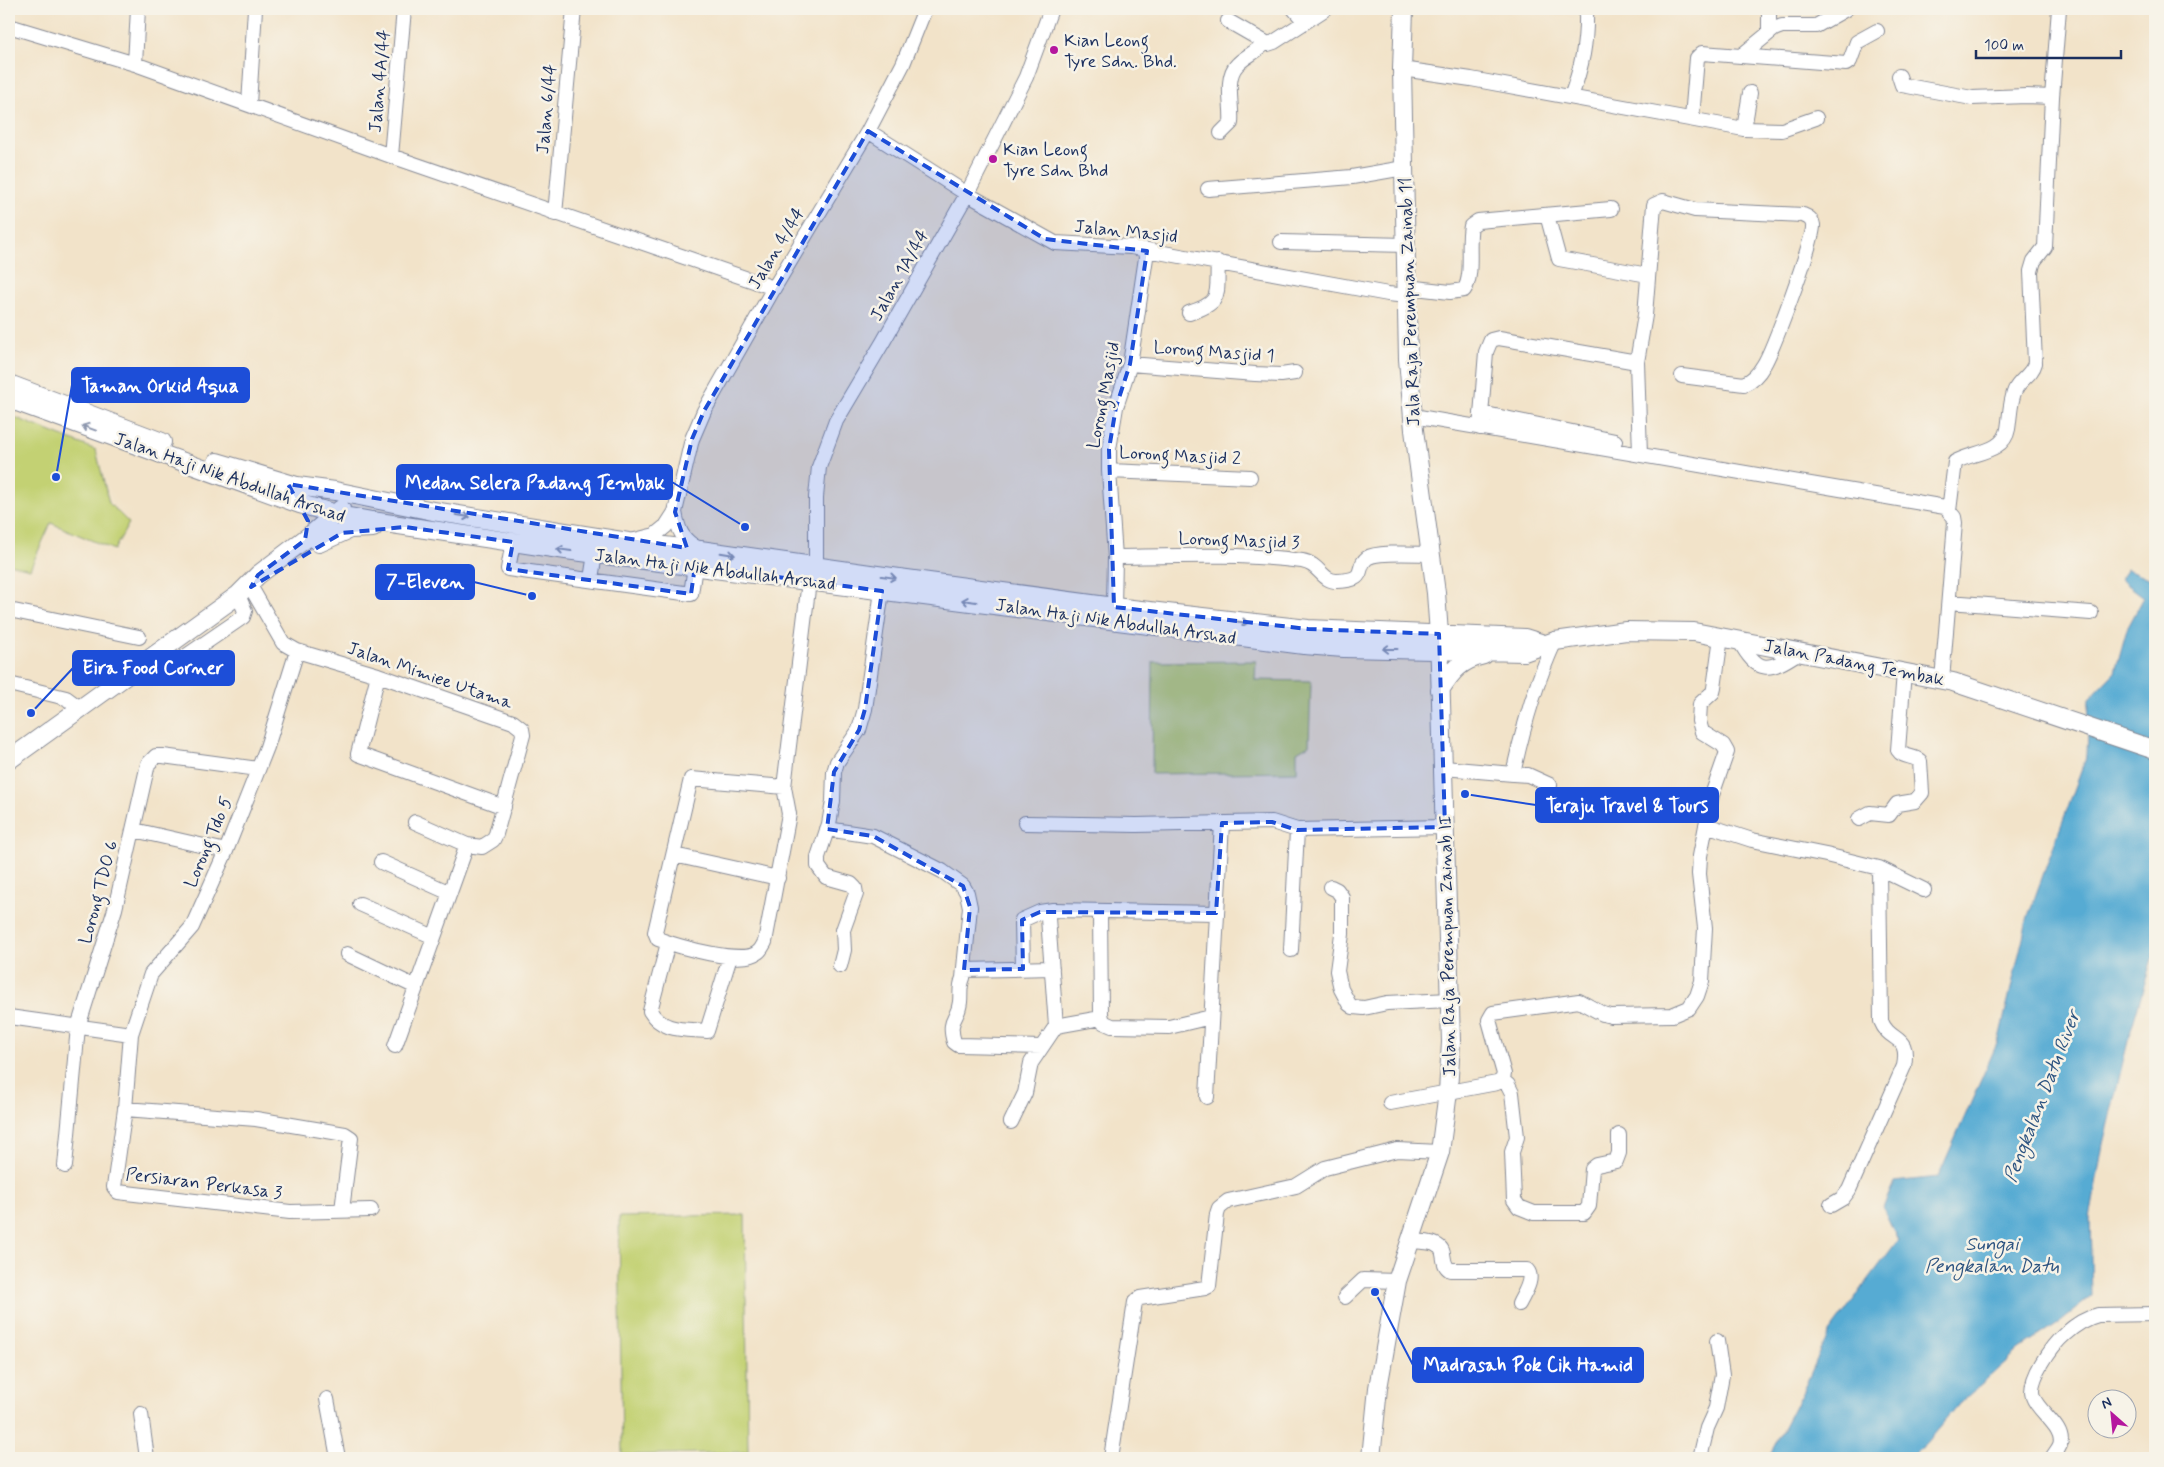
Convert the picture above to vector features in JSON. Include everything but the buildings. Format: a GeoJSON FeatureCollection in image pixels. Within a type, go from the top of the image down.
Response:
{"type":"FeatureCollection","features":[{"type":"Feature","properties":{"kind":"main road","name":"Jala Raja Perempuan Zainab 11"},"geometry":{"type":"LineString","coordinates":[[1404,9],[1402,70],[1408,359],[1413,416],[1436,593],[1439,642]]}},
{"type":"Feature","properties":{"kind":"main road","name":"Jalan Haji Nik Abdullah Arshad"},"geometry":{"type":"LineString","coordinates":[[9,384],[228,466],[297,486],[336,491],[433,511],[628,542],[697,558],[813,574],[1439,642]]}},
{"type":"Feature","properties":{"kind":"main road","name":"Jalan Haji Nik Abdullah Arshad"},"geometry":{"type":"LineString","coordinates":[[9,399],[300,504],[405,527],[595,554],[697,558]]}},
{"type":"Feature","properties":{"kind":"main road"},"geometry":{"type":"LineString","coordinates":[[297,486],[328,499],[340,513]]}},
{"type":"Feature","properties":{"kind":"main road"},"geometry":{"type":"LineString","coordinates":[[300,504],[308,521],[312,542]]}},
{"type":"Feature","properties":{"kind":"main road"},"geometry":{"type":"LineString","coordinates":[[340,513],[359,505],[433,511]]}},
{"type":"Feature","properties":{"kind":"main road"},"geometry":{"type":"LineString","coordinates":[[9,760],[246,589],[275,574],[312,542],[335,530],[340,513]]}},
{"type":"Feature","properties":{"kind":"main road"},"geometry":{"type":"LineString","coordinates":[[312,542],[350,529],[405,527]]}},
{"type":"Feature","properties":{"kind":"main road","name":"Jalan Haji Nik Abdullah Arshad"},"geometry":{"type":"LineString","coordinates":[[813,574],[882,591],[1262,641],[1344,648],[1439,642]]}},
{"type":"Feature","properties":{"kind":"main road"},"geometry":{"type":"LineString","coordinates":[[1436,593],[1452,622],[1496,645]]}},
{"type":"Feature","properties":{"kind":"main road","name":"Jalan Padang Tembak"},"geometry":{"type":"LineString","coordinates":[[1439,642],[1496,645],[1524,652],[1550,642],[1626,631],[1694,632],[1942,680],[2015,701],[2155,750]]}},
{"type":"Feature","properties":{"kind":"main road","name":"Jalan Raja Perempuan Zainab II"},"geometry":{"type":"LineString","coordinates":[[1370,1458],[1378,1388],[1397,1281],[1440,1152],[1448,1092],[1451,1042],[1439,642]]}},
{"type":"Feature","properties":{"kind":"main road"},"geometry":{"type":"LineString","coordinates":[[1439,691],[1452,671],[1461,663],[1496,645]]}},
{"type":"Feature","properties":{"kind":"street"},"geometry":{"type":"LineString","coordinates":[[135,64],[138,9]]}},
{"type":"Feature","properties":{"kind":"street"},"geometry":{"type":"LineString","coordinates":[[249,104],[255,9]]}},
{"type":"Feature","properties":{"kind":"street","name":"Jalan 4A/44"},"geometry":{"type":"LineString","coordinates":[[391,156],[404,9]]}},
{"type":"Feature","properties":{"kind":"street","name":"Jalan 6/44"},"geometry":{"type":"LineString","coordinates":[[556,214],[574,9]]}},
{"type":"Feature","properties":{"kind":"street","name":"Jalan 4/44"},"geometry":{"type":"LineString","coordinates":[[675,512],[692,439],[704,411],[774,288],[868,131],[903,64],[925,9]]}},
{"type":"Feature","properties":{"kind":"street","name":"Jalan 1A/44"},"geometry":{"type":"LineString","coordinates":[[668,943],[730,957],[744,958],[758,953],[765,942],[789,814],[784,787],[813,574],[816,497],[822,460],[836,421],[967,194],[1026,77],[1051,9]]}},
{"type":"Feature","properties":{"kind":"street"},"geometry":{"type":"LineString","coordinates":[[1294,9],[1305,22]]}},
{"type":"Feature","properties":{"kind":"street"},"geometry":{"type":"LineString","coordinates":[[1228,20],[1265,43],[1274,42],[1325,9]]}},
{"type":"Feature","properties":{"kind":"street"},"geometry":{"type":"LineString","coordinates":[[1571,97],[1585,51],[1586,9]]}},
{"type":"Feature","properties":{"kind":"street"},"geometry":{"type":"LineString","coordinates":[[1769,9],[1769,32]]}},
{"type":"Feature","properties":{"kind":"street"},"geometry":{"type":"LineString","coordinates":[[1741,56],[1769,32],[1782,26],[1816,26],[1846,9]]}},
{"type":"Feature","properties":{"kind":"street"},"geometry":{"type":"LineString","coordinates":[[1942,680],[1955,523],[1950,511],[1955,462],[1994,448],[2002,442],[2007,434],[2014,392],[2031,373],[2035,363],[2031,271],[2034,261],[2045,247],[2052,97],[2059,9]]}},
{"type":"Feature","properties":{"kind":"street"},"geometry":{"type":"LineString","coordinates":[[9,26],[135,64],[556,214],[774,288]]}},
{"type":"Feature","properties":{"kind":"street"},"geometry":{"type":"LineString","coordinates":[[1692,118],[1698,56],[1705,52],[1846,64],[1850,61],[1857,42],[1877,31]]}},
{"type":"Feature","properties":{"kind":"street"},"geometry":{"type":"LineString","coordinates":[[1221,133],[1231,123],[1230,91],[1234,67],[1259,50],[1265,43]]}},
{"type":"Feature","properties":{"kind":"street"},"geometry":{"type":"LineString","coordinates":[[1402,70],[1471,79],[1744,128],[1782,130],[1816,118]]}},
{"type":"Feature","properties":{"kind":"street"},"geometry":{"type":"LineString","coordinates":[[1899,76],[1902,85],[1972,98],[2052,97]]}},
{"type":"Feature","properties":{"kind":"street"},"geometry":{"type":"LineString","coordinates":[[1744,128],[1750,93]]}},
{"type":"Feature","properties":{"kind":"street","name":"Jalan Masjid"},"geometry":{"type":"LineString","coordinates":[[868,131],[967,194],[1055,243],[1131,247],[1388,294],[1407,291],[1461,292],[1468,284],[1471,226],[1478,221],[1547,215]]}},
{"type":"Feature","properties":{"kind":"street"},"geometry":{"type":"LineString","coordinates":[[1208,190],[1352,177],[1404,168]]}},
{"type":"Feature","properties":{"kind":"street"},"geometry":{"type":"LineString","coordinates":[[1639,450],[1638,362],[1645,315],[1654,205],[1662,201],[1695,210],[1803,215],[1810,218],[1813,224],[1812,232],[1770,353],[1753,380],[1744,384],[1682,376]]}},
{"type":"Feature","properties":{"kind":"street"},"geometry":{"type":"LineString","coordinates":[[1612,210],[1547,215],[1559,260],[1648,275]]}},
{"type":"Feature","properties":{"kind":"street"},"geometry":{"type":"LineString","coordinates":[[1281,242],[1406,245]]}},
{"type":"Feature","properties":{"kind":"street","name":"Lorong Masjid"},"geometry":{"type":"LineString","coordinates":[[1114,607],[1116,556],[1109,471],[1110,449],[1116,407],[1130,364],[1147,251]]}},
{"type":"Feature","properties":{"kind":"street"},"geometry":{"type":"LineString","coordinates":[[1189,312],[1208,307],[1215,298],[1218,262]]}},
{"type":"Feature","properties":{"kind":"street"},"geometry":{"type":"LineString","coordinates":[[1480,428],[1488,342],[1499,338],[1638,362]]}},
{"type":"Feature","properties":{"kind":"street","name":"Lorong Masjid 1"},"geometry":{"type":"LineString","coordinates":[[1130,364],[1254,374],[1281,375],[1295,373]]}},
{"type":"Feature","properties":{"kind":"street"},"geometry":{"type":"LineString","coordinates":[[1481,413],[1639,450]]}},
{"type":"Feature","properties":{"kind":"street"},"geometry":{"type":"LineString","coordinates":[[1413,416],[1480,428],[1639,450],[1938,505],[1950,511]]}},
{"type":"Feature","properties":{"kind":"street","name":"Lorong Masjid 2"},"geometry":{"type":"LineString","coordinates":[[1109,471],[1250,477]]}},
{"type":"Feature","properties":{"kind":"street"},"geometry":{"type":"LineString","coordinates":[[628,542],[655,535],[666,526],[675,512]]}},
{"type":"Feature","properties":{"kind":"street"},"geometry":{"type":"LineString","coordinates":[[513,542],[508,569],[691,594],[697,558],[681,536],[675,512]]}},
{"type":"Feature","properties":{"kind":"street","name":"Lorong Masjid 3"},"geometry":{"type":"LineString","coordinates":[[1116,556],[1229,556],[1300,561],[1313,564],[1328,579],[1335,581],[1355,578],[1361,572],[1364,562],[1372,556],[1390,553],[1431,554]]}},
{"type":"Feature","properties":{"kind":"street"},"geometry":{"type":"LineString","coordinates":[[591,579],[595,554]]}},
{"type":"Feature","properties":{"kind":"street","name":"Jalan Mimiee Utama"},"geometry":{"type":"LineString","coordinates":[[246,589],[283,643],[298,652],[378,675],[513,722],[522,729],[523,735],[504,807],[493,840],[482,847],[467,845]]}},
{"type":"Feature","properties":{"kind":"street"},"geometry":{"type":"LineString","coordinates":[[840,966],[844,950],[843,930],[856,894],[855,888],[850,884],[826,877],[818,866],[818,857],[833,801],[834,772],[837,762],[859,730],[865,709],[882,591]]}},
{"type":"Feature","properties":{"kind":"street"},"geometry":{"type":"LineString","coordinates":[[1949,602],[2091,613]]}},
{"type":"Feature","properties":{"kind":"street"},"geometry":{"type":"LineString","coordinates":[[9,610],[139,637]]}},
{"type":"Feature","properties":{"kind":"street"},"geometry":{"type":"LineString","coordinates":[[1390,1103],[1497,1083],[1502,1080],[1504,1074],[1489,1020],[1493,1013],[1579,1001],[1611,1016],[1672,1015],[1689,1008],[1697,996],[1702,980],[1705,928],[1699,874],[1700,856],[1712,795],[1727,752],[1723,744],[1702,732],[1699,721],[1700,704],[1713,692],[1721,637]]}},
{"type":"Feature","properties":{"kind":"street"},"geometry":{"type":"LineString","coordinates":[[1512,774],[1528,708],[1550,642]]}},
{"type":"Feature","properties":{"kind":"street","name":"Lorong Tdo 5"},"geometry":{"type":"LineString","coordinates":[[131,1034],[151,974],[192,927],[226,851],[267,747],[298,652]]}},
{"type":"Feature","properties":{"kind":"street"},"geometry":{"type":"LineString","coordinates":[[1858,819],[1870,813],[1883,816],[1889,815],[1897,804],[1915,801],[1922,793],[1920,761],[1901,754],[1898,750],[1904,672]]}},
{"type":"Feature","properties":{"kind":"street"},"geometry":{"type":"LineString","coordinates":[[378,675],[358,754],[504,807]]}},
{"type":"Feature","properties":{"kind":"street"},"geometry":{"type":"LineString","coordinates":[[9,684],[66,698],[81,709]]}},
{"type":"Feature","properties":{"kind":"street","name":"Lorong TDO 6"},"geometry":{"type":"LineString","coordinates":[[65,1166],[78,1027],[115,909],[148,764],[156,756],[163,756],[258,769]]}},
{"type":"Feature","properties":{"kind":"street"},"geometry":{"type":"LineString","coordinates":[[1444,768],[1528,775],[1550,785]]}},
{"type":"Feature","properties":{"kind":"street"},"geometry":{"type":"LineString","coordinates":[[730,957],[707,1031],[665,1026],[655,1020],[650,1011],[668,943],[658,940],[655,932],[691,779],[784,787]]}},
{"type":"Feature","properties":{"kind":"street"},"geometry":{"type":"LineString","coordinates":[[395,1046],[467,845],[415,822]]}},
{"type":"Feature","properties":{"kind":"street"},"geometry":{"type":"LineString","coordinates":[[1025,823],[1272,822],[1297,830],[1445,827]]}},
{"type":"Feature","properties":{"kind":"street"},"geometry":{"type":"LineString","coordinates":[[1207,1097],[1222,823]]}},
{"type":"Feature","properties":{"kind":"street"},"geometry":{"type":"LineString","coordinates":[[1706,825],[1752,840],[1879,868],[1924,890]]}},
{"type":"Feature","properties":{"kind":"street"},"geometry":{"type":"LineString","coordinates":[[827,829],[873,836],[942,871],[963,886],[970,907],[964,970],[959,990],[960,1005],[950,1027],[954,1042],[958,1045],[1042,1047]]}},
{"type":"Feature","properties":{"kind":"street"},"geometry":{"type":"LineString","coordinates":[[134,830],[226,851]]}},
{"type":"Feature","properties":{"kind":"street"},"geometry":{"type":"LineString","coordinates":[[1291,950],[1297,830]]}},
{"type":"Feature","properties":{"kind":"street"},"geometry":{"type":"LineString","coordinates":[[674,855],[778,878]]}},
{"type":"Feature","properties":{"kind":"street"},"geometry":{"type":"LineString","coordinates":[[381,862],[450,893]]}},
{"type":"Feature","properties":{"kind":"street"},"geometry":{"type":"LineString","coordinates":[[1831,1205],[1844,1198],[1849,1190],[1904,1066],[1905,1047],[1901,1041],[1887,1032],[1881,1020],[1879,868]]}},
{"type":"Feature","properties":{"kind":"street"},"geometry":{"type":"LineString","coordinates":[[1331,888],[1337,890],[1342,897],[1342,934],[1337,970],[1343,994],[1349,1004],[1353,1007],[1364,1008],[1387,1003],[1450,1000]]}},
{"type":"Feature","properties":{"kind":"street"},"geometry":{"type":"LineString","coordinates":[[360,904],[434,938]]}},
{"type":"Feature","properties":{"kind":"street"},"geometry":{"type":"LineString","coordinates":[[1023,969],[1022,920],[1040,912],[1052,910],[1216,913]]}},
{"type":"Feature","properties":{"kind":"street"},"geometry":{"type":"LineString","coordinates":[[1011,1122],[1025,1093],[1031,1063],[1056,1026],[1048,918],[1048,914],[1052,910]]}},
{"type":"Feature","properties":{"kind":"street"},"geometry":{"type":"LineString","coordinates":[[1100,912],[1101,1018],[1106,1024],[1112,1026],[1169,1027],[1211,1017]]}},
{"type":"Feature","properties":{"kind":"street"},"geometry":{"type":"LineString","coordinates":[[347,954],[416,986]]}},
{"type":"Feature","properties":{"kind":"street"},"geometry":{"type":"LineString","coordinates":[[964,970],[1052,968]]}},
{"type":"Feature","properties":{"kind":"street"},"geometry":{"type":"LineString","coordinates":[[9,1017],[131,1034]]}},
{"type":"Feature","properties":{"kind":"street"},"geometry":{"type":"LineString","coordinates":[[1056,1026],[1101,1018]]}},
{"type":"Feature","properties":{"kind":"street","name":"Persiaran Perkasa 3"},"geometry":{"type":"LineString","coordinates":[[131,1034],[125,1109],[114,1187],[118,1192],[290,1212],[371,1210]]}},
{"type":"Feature","properties":{"kind":"street"},"geometry":{"type":"LineString","coordinates":[[1502,1080],[1512,1093],[1518,1137],[1512,1152],[1514,1200],[1524,1210],[1534,1213],[1584,1213],[1589,1206],[1592,1169],[1616,1161],[1619,1153],[1619,1135]]}},
{"type":"Feature","properties":{"kind":"street"},"geometry":{"type":"LineString","coordinates":[[125,1109],[256,1119],[345,1134],[351,1138],[342,1210]]}},
{"type":"Feature","properties":{"kind":"street"},"geometry":{"type":"LineString","coordinates":[[1111,1458],[1135,1302],[1140,1298],[1209,1286],[1216,1220],[1219,1208],[1223,1204],[1234,1199],[1296,1186],[1325,1168],[1397,1150],[1440,1152]]}},
{"type":"Feature","properties":{"kind":"street"},"geometry":{"type":"LineString","coordinates":[[1411,1241],[1437,1244],[1442,1250],[1444,1264],[1450,1270],[1528,1270],[1530,1279],[1519,1304]]}},
{"type":"Feature","properties":{"kind":"street"},"geometry":{"type":"LineString","coordinates":[[1345,1297],[1362,1280],[1397,1281]]}},
{"type":"Feature","properties":{"kind":"street"},"geometry":{"type":"LineString","coordinates":[[2052,1458],[2060,1445],[2060,1436],[2033,1397],[2031,1386],[2038,1370],[2058,1340],[2066,1332],[2089,1318],[2098,1315],[2155,1314]]}},
{"type":"Feature","properties":{"kind":"street"},"geometry":{"type":"LineString","coordinates":[[1700,1458],[1707,1428],[1716,1408],[1722,1375],[1717,1341]]}},
{"type":"Feature","properties":{"kind":"street"},"geometry":{"type":"LineString","coordinates":[[327,1399],[338,1458]]}},
{"type":"Feature","properties":{"kind":"street"},"geometry":{"type":"LineString","coordinates":[[141,1414],[147,1458]]}},
{"type":"Feature","properties":{"kind":"highlighted area"},"geometry":{"type":"Polygon","coordinates":[[[868,131],[1045,239],[1147,251],[1130,364],[1116,407],[1109,449],[1114,607],[1308,629],[1439,634],[1445,827],[1297,830],[1272,822],[1222,823],[1216,913],[1040,912],[1022,920],[1023,969],[964,970],[970,907],[963,886],[873,836],[827,829],[834,772],[859,730],[865,709],[882,591],[695,566],[691,594],[508,569],[513,542],[405,527],[342,533],[251,587],[258,575],[305,540],[308,521],[288,484],[687,548],[675,512],[692,439],[704,411],[868,131]]]}},
{"type":"Feature","properties":{"kind":"green space"},"geometry":{"type":"Polygon","coordinates":[[[9,415],[96,450],[109,503],[129,523],[114,550],[51,523],[30,569],[9,564],[9,415]]]}},
{"type":"Feature","properties":{"kind":"green space"},"geometry":{"type":"Polygon","coordinates":[[[1256,661],[1255,680],[1311,681],[1309,745],[1297,752],[1297,772],[1152,774],[1153,662],[1256,661]]]}},
{"type":"Feature","properties":{"kind":"green space"},"geometry":{"type":"Polygon","coordinates":[[[745,1215],[748,1452],[622,1455],[619,1217],[745,1215]]]}},
{"type":"Feature","properties":{"kind":"water","name":"Sungai Pengkalan Datu"},"geometry":{"type":"Polygon","coordinates":[[[2127,569],[2155,581],[2155,948],[2129,1037],[2103,1144],[2090,1218],[2092,1296],[2057,1324],[2020,1349],[1959,1404],[1925,1444],[1909,1458],[1768,1458],[1802,1393],[1828,1334],[1898,1240],[1883,1208],[1894,1182],[1938,1177],[1999,1039],[2028,916],[2087,755],[2089,699],[2115,672],[2127,629],[2144,597],[2120,579],[2127,569]]]}},
{"type":"Feature","properties":{"kind":"place","name":"Kian Leong Tyre Sdn. Bhd."},"geometry":{"type":"Point","coordinates":[1054,50]}},
{"type":"Feature","properties":{"kind":"place","name":"Kian Leong Tyre Sdn Bhd"},"geometry":{"type":"Point","coordinates":[993,159]}},
{"type":"Feature","properties":{"kind":"place","name":"Taman Orkid Aqua"},"geometry":{"type":"Point","coordinates":[56,477]}},
{"type":"Feature","properties":{"kind":"place","name":"Medan Selera Padang Tembak"},"geometry":{"type":"Point","coordinates":[745,527]}},
{"type":"Feature","properties":{"kind":"place","name":"7-Eleven"},"geometry":{"type":"Point","coordinates":[532,596]}},
{"type":"Feature","properties":{"kind":"place","name":"Eira Food Corner"},"geometry":{"type":"Point","coordinates":[31,713]}},
{"type":"Feature","properties":{"kind":"place","name":"Teraju Travel & Tours"},"geometry":{"type":"Point","coordinates":[1465,794]}},
{"type":"Feature","properties":{"kind":"place","name":"Madrasah Pok Cik Hamid"},"geometry":{"type":"Point","coordinates":[1375,1292]}},
{"type":"Feature","properties":{"kind":"water label","name":"Pengkalan Datu River"},"geometry":{"type":"Point","coordinates":[2041,1096]}}]}
